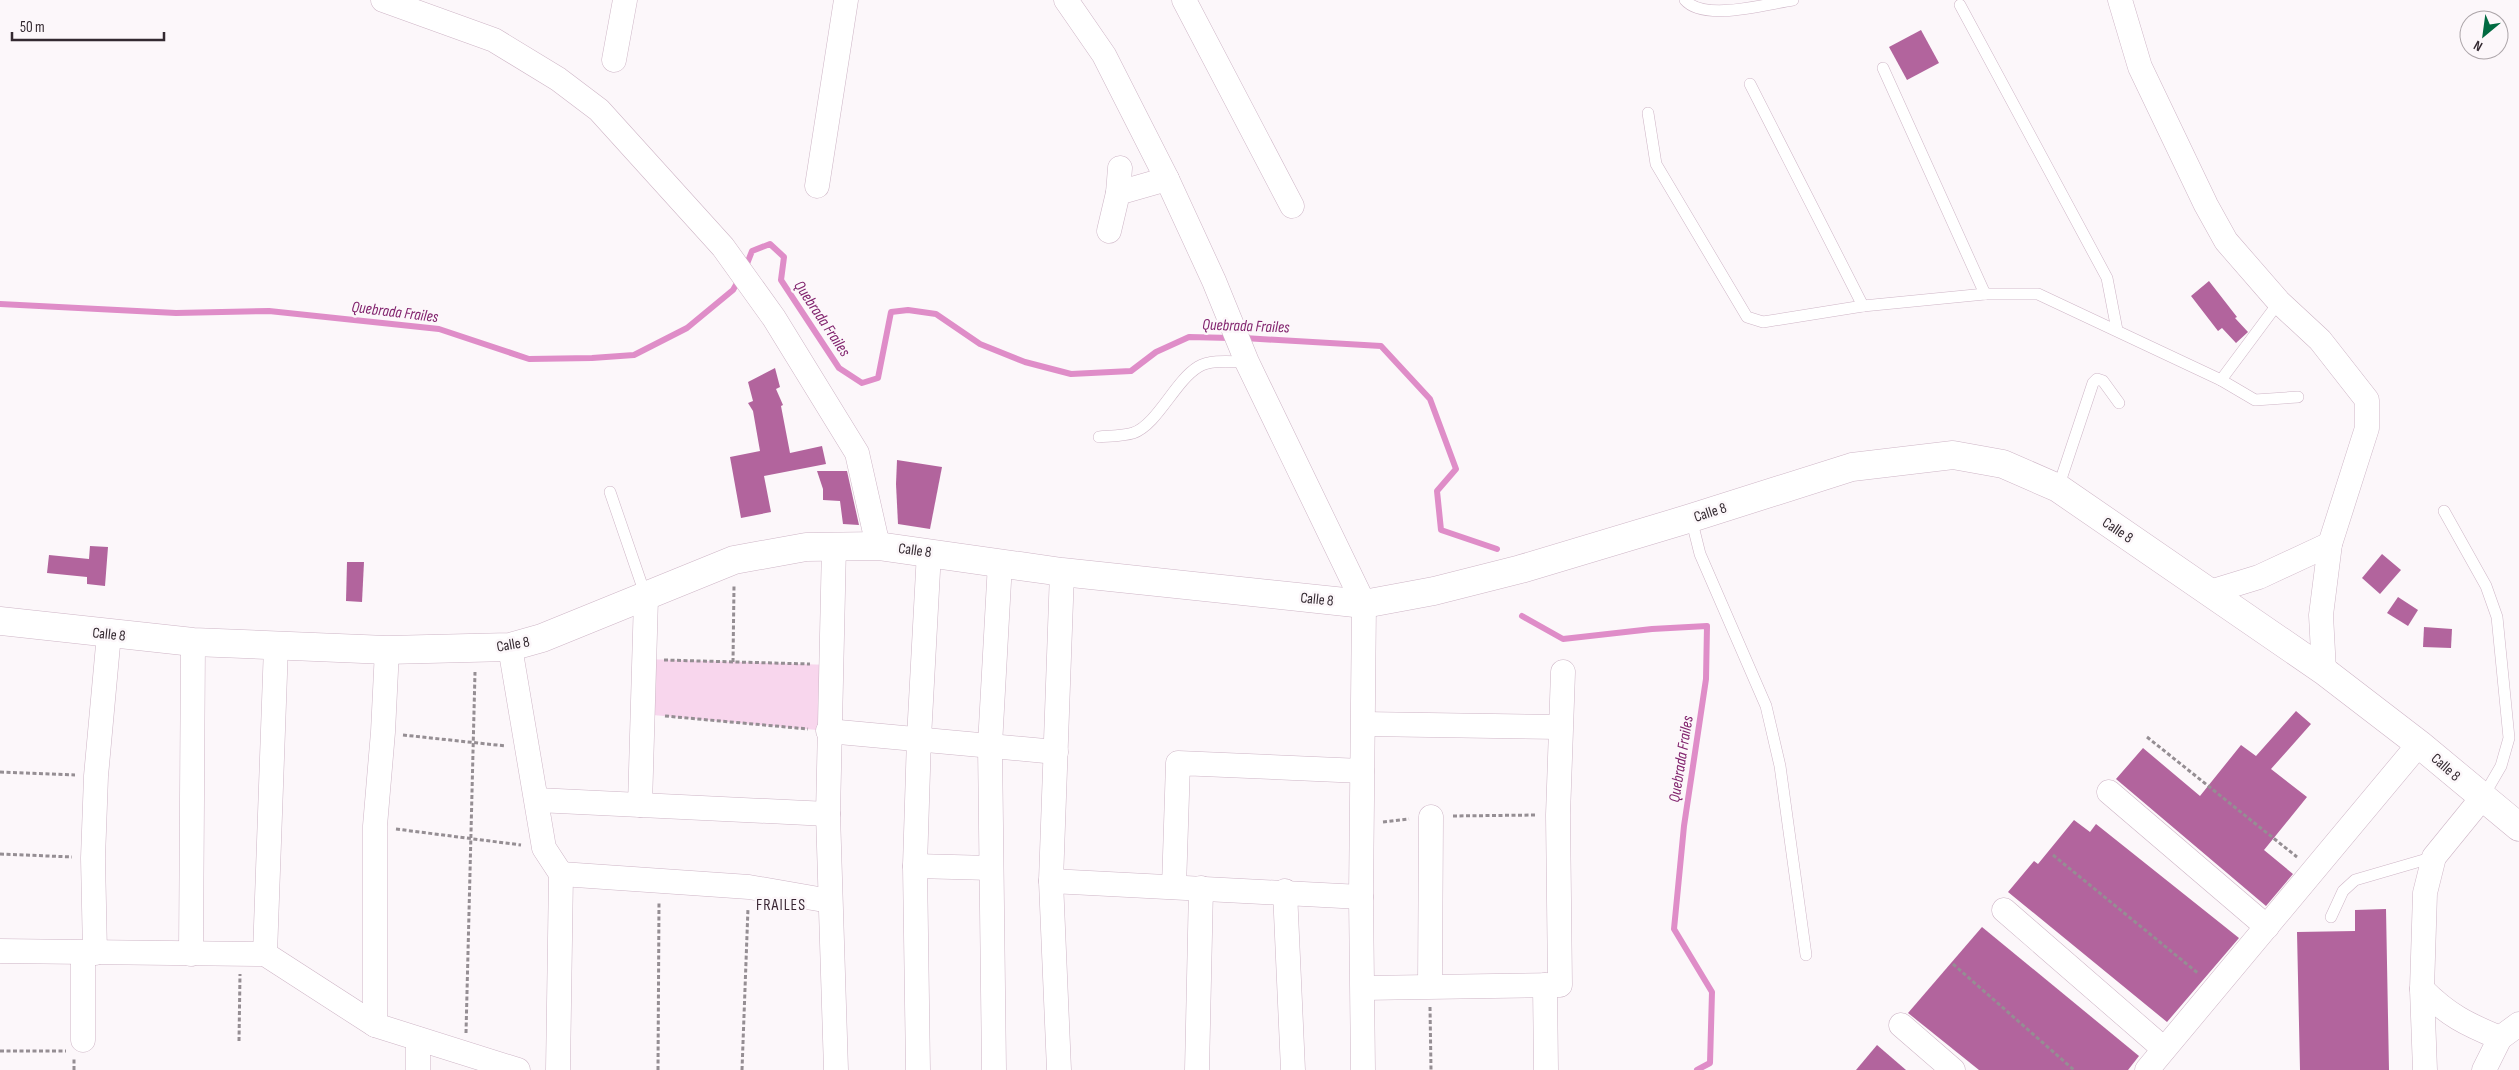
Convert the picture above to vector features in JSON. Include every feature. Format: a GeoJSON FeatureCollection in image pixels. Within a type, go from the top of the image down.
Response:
{"type":"FeatureCollection","features":[{"type":"Feature","properties":{"kind":"street"},"geometry":{"type":"LineString","coordinates":[[383,0],[494,40],[558,79],[599,110],[723,247],[774,318],[857,453],[878,546]]}},
{"type":"Feature","properties":{"kind":"street"},"geometry":{"type":"LineString","coordinates":[[614,60],[625,0]]}},
{"type":"Feature","properties":{"kind":"street"},"geometry":{"type":"LineString","coordinates":[[817,186],[846,0]]}},
{"type":"Feature","properties":{"kind":"street"},"geometry":{"type":"LineString","coordinates":[[1066,0],[1104,55],[1167,179],[1214,281],[1245,355],[1364,604],[1364,724],[1360,897],[1363,1070]]}},
{"type":"Feature","properties":{"kind":"street"},"geometry":{"type":"LineString","coordinates":[[1184,0],[1292,206]]}},
{"type":"Feature","properties":{"kind":"street"},"geometry":{"type":"LineString","coordinates":[[2120,0],[2140,67],[2206,205],[2226,241],[2279,302],[2320,340],[2367,400],[2367,428],[2330,544],[2321,614],[2324,671]]}},
{"type":"Feature","properties":{"kind":"street"},"geometry":{"type":"LineString","coordinates":[[1110,230],[1118,193],[1120,168]]}},
{"type":"Feature","properties":{"kind":"street"},"geometry":{"type":"LineString","coordinates":[[1118,193],[1167,179]]}},
{"type":"Feature","properties":{"kind":"street","name":"Calle 8"},"geometry":{"type":"LineString","coordinates":[[0,621],[193,642],[387,650],[510,647],[542,638],[646,598],[734,560],[806,547],[834,546],[878,546],[1062,572],[1364,604],[1434,591],[1522,569],[1852,467],[1953,455],[2003,464],[2058,488],[2324,671],[2420,744],[2519,828]]}},
{"type":"Feature","properties":{"kind":"street"},"geometry":{"type":"LineString","coordinates":[[2210,592],[2259,577],[2330,544]]}},
{"type":"Feature","properties":{"kind":"street"},"geometry":{"type":"LineString","coordinates":[[834,546],[828,730],[828,814],[836,1070]]}},
{"type":"Feature","properties":{"kind":"street"},"geometry":{"type":"LineString","coordinates":[[918,1070],[915,866],[919,738],[929,552]]}},
{"type":"Feature","properties":{"kind":"street"},"geometry":{"type":"LineString","coordinates":[[994,1070],[990,745],[1000,563]]}},
{"type":"Feature","properties":{"kind":"street"},"geometry":{"type":"LineString","coordinates":[[1059,1070],[1051,881],[1062,572]]}},
{"type":"Feature","properties":{"kind":"street"},"geometry":{"type":"LineString","coordinates":[[640,805],[646,598]]}},
{"type":"Feature","properties":{"kind":"street"},"geometry":{"type":"LineString","coordinates":[[79,1046],[89,953],[96,776],[109,634]]}},
{"type":"Feature","properties":{"kind":"street"},"geometry":{"type":"LineString","coordinates":[[191,954],[193,642]]}},
{"type":"Feature","properties":{"kind":"street"},"geometry":{"type":"LineString","coordinates":[[265,954],[276,646]]}},
{"type":"Feature","properties":{"kind":"street"},"geometry":{"type":"LineString","coordinates":[[510,647],[544,848],[561,874],[558,1070]]}},
{"type":"Feature","properties":{"kind":"street"},"geometry":{"type":"LineString","coordinates":[[375,1025],[375,826],[383,732],[387,650]]}},
{"type":"Feature","properties":{"kind":"street"},"geometry":{"type":"LineString","coordinates":[[1363,988],[1560,985],[1558,815],[1563,672]]}},
{"type":"Feature","properties":{"kind":"street"},"geometry":{"type":"LineString","coordinates":[[1364,724],[1560,727]]}},
{"type":"Feature","properties":{"kind":"street"},"geometry":{"type":"LineString","coordinates":[[828,730],[1056,752]]}},
{"type":"Feature","properties":{"kind":"street"},"geometry":{"type":"LineString","coordinates":[[2147,1070],[2420,744]]}},
{"type":"Feature","properties":{"kind":"street"},"geometry":{"type":"LineString","coordinates":[[1174,887],[1178,763],[1362,771]]}},
{"type":"Feature","properties":{"kind":"street"},"geometry":{"type":"LineString","coordinates":[[2109,792],[2267,927]]}},
{"type":"Feature","properties":{"kind":"street"},"geometry":{"type":"LineString","coordinates":[[2425,1070],[2422,989],[2425,893],[2434,857],[2482,798]]}},
{"type":"Feature","properties":{"kind":"street"},"geometry":{"type":"LineString","coordinates":[[537,800],[828,814]]}},
{"type":"Feature","properties":{"kind":"street"},"geometry":{"type":"LineString","coordinates":[[1430,986],[1431,817]]}},
{"type":"Feature","properties":{"kind":"street"},"geometry":{"type":"LineString","coordinates":[[915,866],[991,868]]}},
{"type":"Feature","properties":{"kind":"street"},"geometry":{"type":"LineString","coordinates":[[561,874],[749,887],[830,901]]}},
{"type":"Feature","properties":{"kind":"street"},"geometry":{"type":"LineString","coordinates":[[1051,881],[1360,897]]}},
{"type":"Feature","properties":{"kind":"street"},"geometry":{"type":"LineString","coordinates":[[1197,1070],[1201,888]]}},
{"type":"Feature","properties":{"kind":"street"},"geometry":{"type":"LineString","coordinates":[[1285,892],[1293,1070]]}},
{"type":"Feature","properties":{"kind":"street"},"geometry":{"type":"LineString","coordinates":[[2004,910],[2164,1049]]}},
{"type":"Feature","properties":{"kind":"street"},"geometry":{"type":"LineString","coordinates":[[0,951],[240,956],[265,954],[375,1025],[518,1070]]}},
{"type":"Feature","properties":{"kind":"street"},"geometry":{"type":"LineString","coordinates":[[1545,986],[1546,1070]]}},
{"type":"Feature","properties":{"kind":"street"},"geometry":{"type":"LineString","coordinates":[[2422,989],[2443,1010],[2469,1025],[2500,1038]]}},
{"type":"Feature","properties":{"kind":"street"},"geometry":{"type":"LineString","coordinates":[[2484,1070],[2500,1038],[2519,1024]]}},
{"type":"Feature","properties":{"kind":"street"},"geometry":{"type":"LineString","coordinates":[[1901,1025],[1953,1070]]}},
{"type":"Feature","properties":{"kind":"street"},"geometry":{"type":"LineString","coordinates":[[418,1039],[418,1070]]}},
{"type":"Feature","properties":{"kind":"lane"},"geometry":{"type":"LineString","coordinates":[[1685,0],[1691,7],[1710,12],[1793,0]]}},
{"type":"Feature","properties":{"kind":"lane"},"geometry":{"type":"LineString","coordinates":[[1960,5],[2107,278],[2117,330]]}},
{"type":"Feature","properties":{"kind":"lane"},"geometry":{"type":"LineString","coordinates":[[1883,68],[1985,294]]}},
{"type":"Feature","properties":{"kind":"lane"},"geometry":{"type":"LineString","coordinates":[[1750,84],[1864,306]]}},
{"type":"Feature","properties":{"kind":"lane"},"geometry":{"type":"LineString","coordinates":[[1648,113],[1656,164],[1746,317],[1763,322],[1864,306],[1985,294],[2038,294],[2221,380],[2255,400],[2298,397]]}},
{"type":"Feature","properties":{"kind":"lane"},"geometry":{"type":"LineString","coordinates":[[2221,380],[2279,302]]}},
{"type":"Feature","properties":{"kind":"lane"},"geometry":{"type":"LineString","coordinates":[[1099,437],[1135,432],[1154,418],[1176,387],[1198,367],[1245,355]]}},
{"type":"Feature","properties":{"kind":"lane"},"geometry":{"type":"LineString","coordinates":[[2058,488],[2093,383],[2097,379],[2103,380],[2119,403]]}},
{"type":"Feature","properties":{"kind":"lane"},"geometry":{"type":"LineString","coordinates":[[610,492],[646,598]]}},
{"type":"Feature","properties":{"kind":"lane"},"geometry":{"type":"LineString","coordinates":[[2444,511],[2486,586],[2497,617],[2508,738],[2501,766],[2482,798]]}},
{"type":"Feature","properties":{"kind":"lane"},"geometry":{"type":"LineString","coordinates":[[1691,518],[1700,554],[1766,706],[1780,766],[1806,955]]}},
{"type":"Feature","properties":{"kind":"lane"},"geometry":{"type":"LineString","coordinates":[[2331,917],[2343,891],[2355,880],[2434,857]]}},
{"type":"Feature","properties":{"kind":"path"},"geometry":{"type":"LineString","coordinates":[[733,662],[734,560]]}},
{"type":"Feature","properties":{"kind":"path"},"geometry":{"type":"LineString","coordinates":[[466,1054],[476,648]]}},
{"type":"Feature","properties":{"kind":"path"},"geometry":{"type":"LineString","coordinates":[[643,659],[831,664]]}},
{"type":"Feature","properties":{"kind":"path"},"geometry":{"type":"LineString","coordinates":[[642,714],[828,730]]}},
{"type":"Feature","properties":{"kind":"path"},"geometry":{"type":"LineString","coordinates":[[383,732],[474,744],[527,748]]}},
{"type":"Feature","properties":{"kind":"path"},"geometry":{"type":"LineString","coordinates":[[2147,737],[2314,869]]}},
{"type":"Feature","properties":{"kind":"path"},"geometry":{"type":"LineString","coordinates":[[0,772],[96,776]]}},
{"type":"Feature","properties":{"kind":"path"},"geometry":{"type":"LineString","coordinates":[[1362,824],[1431,817],[1558,815]]}},
{"type":"Feature","properties":{"kind":"path"},"geometry":{"type":"LineString","coordinates":[[375,826],[544,848]]}},
{"type":"Feature","properties":{"kind":"path"},"geometry":{"type":"LineString","coordinates":[[0,854],[93,858]]}},
{"type":"Feature","properties":{"kind":"path"},"geometry":{"type":"LineString","coordinates":[[2053,854],[2215,987]]}},
{"type":"Feature","properties":{"kind":"path"},"geometry":{"type":"LineString","coordinates":[[658,1070],[659,881]]}},
{"type":"Feature","properties":{"kind":"path"},"geometry":{"type":"LineString","coordinates":[[742,1070],[749,887]]}},
{"type":"Feature","properties":{"kind":"path"},"geometry":{"type":"LineString","coordinates":[[239,1040],[240,956]]}},
{"type":"Feature","properties":{"kind":"path"},"geometry":{"type":"LineString","coordinates":[[1953,964],[2074,1070]]}},
{"type":"Feature","properties":{"kind":"path"},"geometry":{"type":"LineString","coordinates":[[1430,986],[1431,1070]]}},
{"type":"Feature","properties":{"kind":"path"},"geometry":{"type":"LineString","coordinates":[[0,1051],[79,1046]]}},
{"type":"Feature","properties":{"kind":"shaded area"},"geometry":{"type":"Polygon","coordinates":[[[643,659],[831,665],[828,731],[642,714],[643,659]]]}},
{"type":"Feature","properties":{"kind":"building"},"geometry":{"type":"Polygon","coordinates":[[[1921,30],[1939,63],[1907,80],[1889,47],[1921,30]]]}},
{"type":"Feature","properties":{"kind":"building"},"geometry":{"type":"Polygon","coordinates":[[[2209,281],[2237,317],[2235,318],[2248,332],[2236,343],[2222,328],[2218,331],[2191,296],[2209,281]]]}},
{"type":"Feature","properties":{"kind":"building"},"geometry":{"type":"Polygon","coordinates":[[[775,368],[780,387],[776,389],[783,405],[781,406],[790,453],[822,446],[826,464],[764,476],[771,512],[741,518],[730,457],[760,451],[753,411],[748,403],[753,401],[748,382],[775,368]]]}},
{"type":"Feature","properties":{"kind":"building"},"geometry":{"type":"Polygon","coordinates":[[[897,460],[942,467],[930,529],[898,524],[897,460]]]}},
{"type":"Feature","properties":{"kind":"building"},"geometry":{"type":"Polygon","coordinates":[[[817,471],[847,471],[859,525],[843,524],[840,501],[823,500],[823,489],[817,471]]]}},
{"type":"Feature","properties":{"kind":"building"},"geometry":{"type":"Polygon","coordinates":[[[90,546],[108,547],[105,586],[87,584],[87,577],[47,573],[49,555],[89,559],[90,546]]]}},
{"type":"Feature","properties":{"kind":"building"},"geometry":{"type":"Polygon","coordinates":[[[2382,554],[2401,570],[2380,594],[2362,578],[2382,554]]]}},
{"type":"Feature","properties":{"kind":"building"},"geometry":{"type":"Polygon","coordinates":[[[347,562],[364,562],[362,602],[346,601],[347,562]]]}},
{"type":"Feature","properties":{"kind":"building"},"geometry":{"type":"Polygon","coordinates":[[[2398,597],[2418,610],[2408,626],[2387,613],[2398,597]]]}},
{"type":"Feature","properties":{"kind":"building"},"geometry":{"type":"Polygon","coordinates":[[[2424,627],[2452,629],[2451,648],[2423,647],[2424,627]]]}},
{"type":"Feature","properties":{"kind":"building"},"geometry":{"type":"Polygon","coordinates":[[[2296,711],[2311,724],[2271,769],[2307,797],[2264,850],[2293,874],[2266,906],[2116,779],[2143,748],[2200,796],[2241,745],[2256,756],[2296,711]]]}},
{"type":"Feature","properties":{"kind":"building"},"geometry":{"type":"Polygon","coordinates":[[[2074,820],[2090,832],[2096,824],[2239,938],[2167,1022],[2008,892],[2034,861],[2038,864],[2074,820]]]}},
{"type":"Feature","properties":{"kind":"building"},"geometry":{"type":"Polygon","coordinates":[[[2386,909],[2389,1070],[2300,1070],[2297,932],[2355,931],[2355,910],[2386,909]]]}},
{"type":"Feature","properties":{"kind":"building"},"geometry":{"type":"Polygon","coordinates":[[[1982,927],[2139,1056],[2128,1070],[1979,1070],[1908,1013],[1982,927]]]}},
{"type":"Feature","properties":{"kind":"building"},"geometry":{"type":"Polygon","coordinates":[[[1877,1045],[1906,1070],[1856,1070],[1877,1045]]]}},
{"type":"Feature","properties":{"kind":"waterway","name":"Quebrada Frailes"},"geometry":{"type":"LineString","coordinates":[[745,269],[752,251],[770,244],[784,257],[781,280],[839,368],[862,383],[878,378],[891,312],[908,310],[936,314],[980,344],[1025,362],[1071,374],[1131,371],[1156,352],[1189,337],[1231,338]]}},
{"type":"Feature","properties":{"kind":"waterway","name":"Quebrada Frailes"},"geometry":{"type":"LineString","coordinates":[[0,304],[176,313],[269,311],[439,329],[529,359],[592,358],[634,355],[687,328],[733,290],[740,278]]}},
{"type":"Feature","properties":{"kind":"waterway","name":"Quebrada Frailes"},"geometry":{"type":"LineString","coordinates":[[1244,338],[1381,346],[1430,399],[1456,469],[1437,491],[1441,530],[1497,549]]}},
{"type":"Feature","properties":{"kind":"waterway","name":"Quebrada Frailes"},"geometry":{"type":"LineString","coordinates":[[1522,616],[1563,639],[1652,629],[1707,626],[1706,679],[1684,826],[1674,929],[1712,992],[1710,1063],[1697,1070]]}},
{"type":"Feature","properties":{"kind":"district","name":"FRAILES"},"geometry":{"type":"Point","coordinates":[781,904]}}]}
